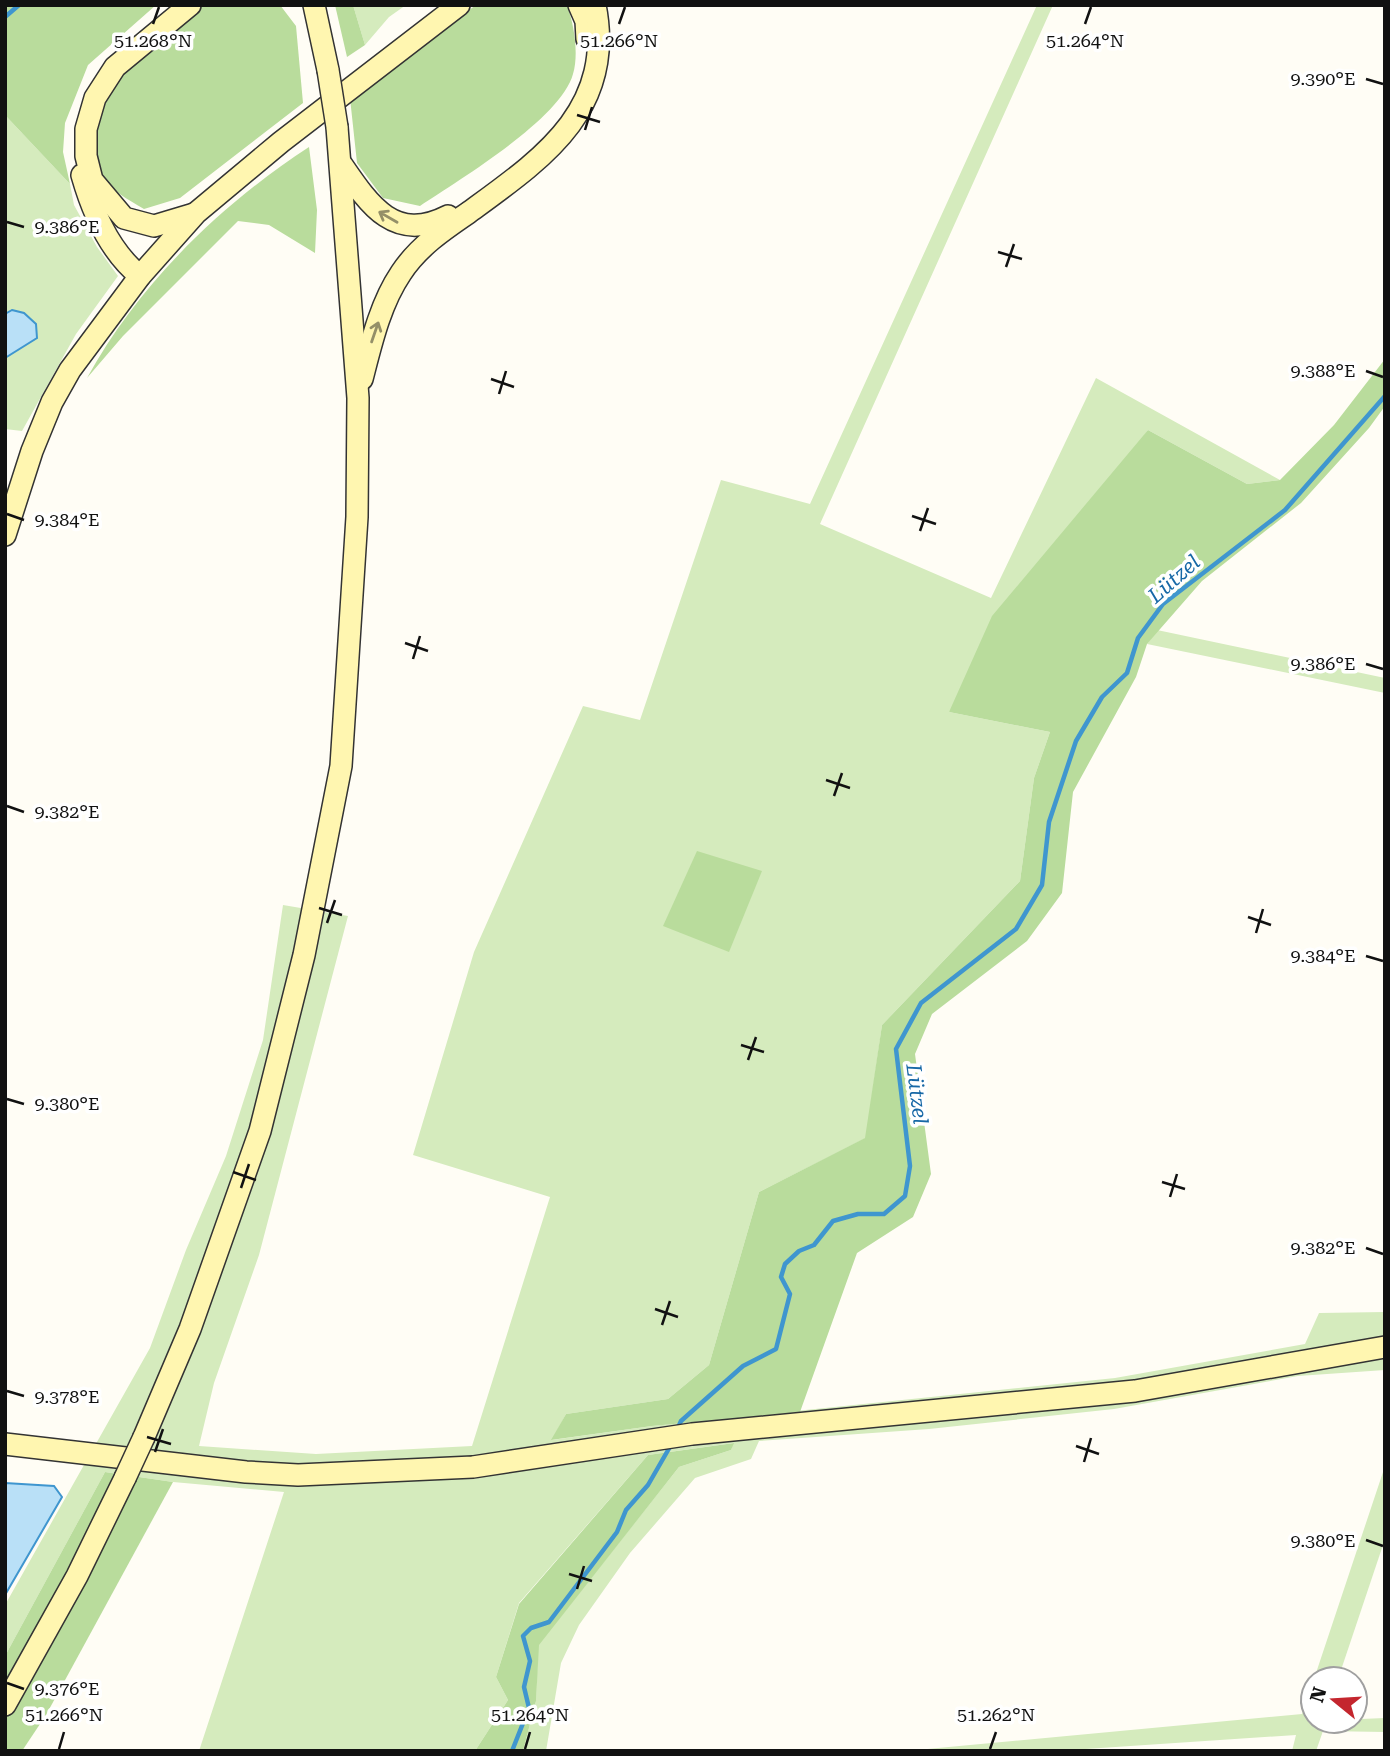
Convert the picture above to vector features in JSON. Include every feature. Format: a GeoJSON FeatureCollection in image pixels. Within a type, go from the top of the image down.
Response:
{"type":"FeatureCollection","features":[{"type":"Feature","properties":{"kind":"main road"},"geometry":{"type":"LineString","coordinates":[[145,270],[110,239],[90,202],[79,164],[79,129],[94,82],[119,53],[177,5]]}},
{"type":"Feature","properties":{"kind":"main road"},"geometry":{"type":"LineString","coordinates":[[145,270],[148,252],[92,180],[86,156],[86,128],[92,108],[115,67],[190,5]]}},
{"type":"Feature","properties":{"kind":"main road"},"geometry":{"type":"LineString","coordinates":[[298,5],[319,33]]}},
{"type":"Feature","properties":{"kind":"main road"},"geometry":{"type":"LineString","coordinates":[[5,1705],[77,1576],[144,1437],[190,1329],[260,1131],[304,955],[341,766],[357,530],[358,398],[337,127],[314,5]]}},
{"type":"Feature","properties":{"kind":"main road"},"geometry":{"type":"LineString","coordinates":[[5,535],[45,415],[69,370],[145,270],[196,213],[281,142],[459,5]]}},
{"type":"Feature","properties":{"kind":"main road"},"geometry":{"type":"LineString","coordinates":[[341,163],[365,199],[382,215],[400,224],[425,227],[448,216],[501,180],[565,122],[584,83],[588,46],[586,21],[579,5]]}},
{"type":"Feature","properties":{"kind":"main road"},"geometry":{"type":"LineString","coordinates":[[358,398],[375,330],[400,274],[431,239],[547,153],[574,124],[591,92],[597,57],[596,5]]}},
{"type":"Feature","properties":{"kind":"main road"},"geometry":{"type":"LineString","coordinates":[[124,218],[154,226],[196,213]]}},
{"type":"Feature","properties":{"kind":"main road"},"geometry":{"type":"LineString","coordinates":[[5,1444],[246,1472],[298,1475],[473,1467],[692,1434],[1135,1391],[1385,1347]]}},
{"type":"Feature","properties":{"kind":"green space"},"geometry":{"type":"Polygon","coordinates":[[[5,5],[156,5],[88,65],[65,123],[63,152],[70,184],[5,115],[5,5]]]}},
{"type":"Feature","properties":{"kind":"green space"},"geometry":{"type":"Polygon","coordinates":[[[203,5],[280,5],[296,26],[303,103],[180,198],[144,209],[115,190],[97,171],[91,155],[95,126],[112,88],[137,56],[168,29],[203,5]]]}},
{"type":"Feature","properties":{"kind":"green space"},"geometry":{"type":"Polygon","coordinates":[[[335,5],[353,5],[365,45],[347,57],[335,5]]]}},
{"type":"Feature","properties":{"kind":"green space"},"geometry":{"type":"Polygon","coordinates":[[[353,5],[406,5],[389,17],[365,45],[353,5]]]}},
{"type":"Feature","properties":{"kind":"green space"},"geometry":{"type":"Polygon","coordinates":[[[476,5],[567,5],[574,30],[576,57],[573,74],[565,92],[530,129],[420,206],[383,198],[357,163],[350,98],[476,5]]]}},
{"type":"Feature","properties":{"kind":"green space"},"geometry":{"type":"Polygon","coordinates":[[[1037,5],[1053,5],[820,524],[991,598],[1096,378],[1280,480],[1247,484],[1148,430],[949,712],[1050,732],[1034,778],[1020,881],[882,1025],[866,1138],[759,1192],[709,1365],[668,1399],[566,1414],[552,1440],[652,1426],[1115,1378],[1305,1344],[1319,1313],[1385,1312],[1385,1370],[1298,1376],[1114,1409],[929,1429],[759,1441],[751,1459],[695,1478],[630,1553],[579,1625],[561,1663],[546,1751],[523,1751],[536,1701],[538,1645],[679,1467],[731,1450],[733,1443],[648,1455],[519,1603],[496,1677],[508,1700],[475,1751],[199,1751],[284,1492],[173,1482],[105,1472],[5,1656],[5,1605],[150,1348],[186,1250],[226,1156],[263,1040],[283,905],[348,916],[259,1255],[214,1383],[199,1446],[316,1454],[472,1446],[550,1197],[413,1155],[474,952],[583,706],[640,720],[721,480],[810,504],[1037,5]]]}},
{"type":"Feature","properties":{"kind":"green space"},"geometry":{"type":"Polygon","coordinates":[[[5,115],[70,184],[74,205],[97,247],[118,276],[76,334],[22,431],[5,429],[5,115]]]}},
{"type":"Feature","properties":{"kind":"green space"},"geometry":{"type":"Polygon","coordinates":[[[309,147],[317,210],[315,253],[269,225],[238,221],[123,336],[87,378],[131,311],[184,249],[244,194],[309,147]]]}},
{"type":"Feature","properties":{"kind":"green space"},"geometry":{"type":"Polygon","coordinates":[[[1385,359],[1385,406],[1369,428],[1301,503],[1202,581],[1147,644],[1136,677],[1073,792],[1062,893],[1027,941],[932,1014],[915,1054],[931,1174],[913,1217],[857,1253],[800,1412],[652,1426],[551,1440],[566,1414],[668,1399],[709,1365],[759,1192],[865,1138],[882,1025],[1020,881],[1034,778],[1050,732],[949,712],[992,616],[1148,430],[1247,484],[1280,480],[1334,425],[1385,359]]]}},
{"type":"Feature","properties":{"kind":"green space"},"geometry":{"type":"Polygon","coordinates":[[[1157,630],[1385,678],[1385,693],[1147,644],[1157,630]]]}},
{"type":"Feature","properties":{"kind":"green space"},"geometry":{"type":"Polygon","coordinates":[[[697,851],[762,871],[729,952],[663,926],[697,851]]]}},
{"type":"Feature","properties":{"kind":"green space"},"geometry":{"type":"Polygon","coordinates":[[[734,1443],[731,1450],[679,1467],[539,1645],[536,1701],[523,1751],[475,1751],[508,1700],[496,1677],[519,1604],[648,1455],[734,1443]]]}},
{"type":"Feature","properties":{"kind":"green space"},"geometry":{"type":"Polygon","coordinates":[[[1385,1466],[1385,1539],[1343,1665],[1319,1665],[1385,1466]]]}},
{"type":"Feature","properties":{"kind":"green space"},"geometry":{"type":"Polygon","coordinates":[[[105,1472],[173,1482],[46,1715],[22,1751],[5,1751],[5,1656],[105,1472]]]}},
{"type":"Feature","properties":{"kind":"green space"},"geometry":{"type":"Polygon","coordinates":[[[1299,1714],[1299,1735],[1322,1735],[1316,1751],[1292,1751],[1296,1735],[1056,1751],[906,1751],[1299,1714]]]}},
{"type":"Feature","properties":{"kind":"green space"},"geometry":{"type":"Polygon","coordinates":[[[1385,1718],[1385,1732],[1369,1732],[1369,1719],[1385,1718]]]}},
{"type":"Feature","properties":{"kind":"water"},"geometry":{"type":"Polygon","coordinates":[[[12,310],[24,313],[36,324],[37,338],[5,358],[5,314],[12,310]]]}},
{"type":"Feature","properties":{"kind":"water"},"geometry":{"type":"Polygon","coordinates":[[[5,1483],[54,1486],[62,1497],[5,1595],[5,1483]]]}},
{"type":"Feature","properties":{"kind":"waterway"},"geometry":{"type":"LineString","coordinates":[[5,17],[19,5]]}},
{"type":"Feature","properties":{"kind":"waterway","name":"Lützel"},"geometry":{"type":"LineString","coordinates":[[677,1430],[681,1421],[743,1366],[776,1349],[790,1294],[781,1277],[785,1264],[799,1251],[814,1245],[833,1221],[858,1214],[884,1214],[905,1196],[910,1166],[896,1049],[921,1003],[1016,929],[1042,885],[1049,822],[1076,741],[1102,697],[1127,673],[1138,638],[1163,604],[1285,510],[1385,396]]}},
{"type":"Feature","properties":{"kind":"waterway","name":"Lützel"},"geometry":{"type":"LineString","coordinates":[[512,1751],[529,1708],[524,1687],[530,1661],[523,1636],[531,1628],[549,1622],[617,1532],[626,1510],[648,1485],[671,1445]]}}]}
